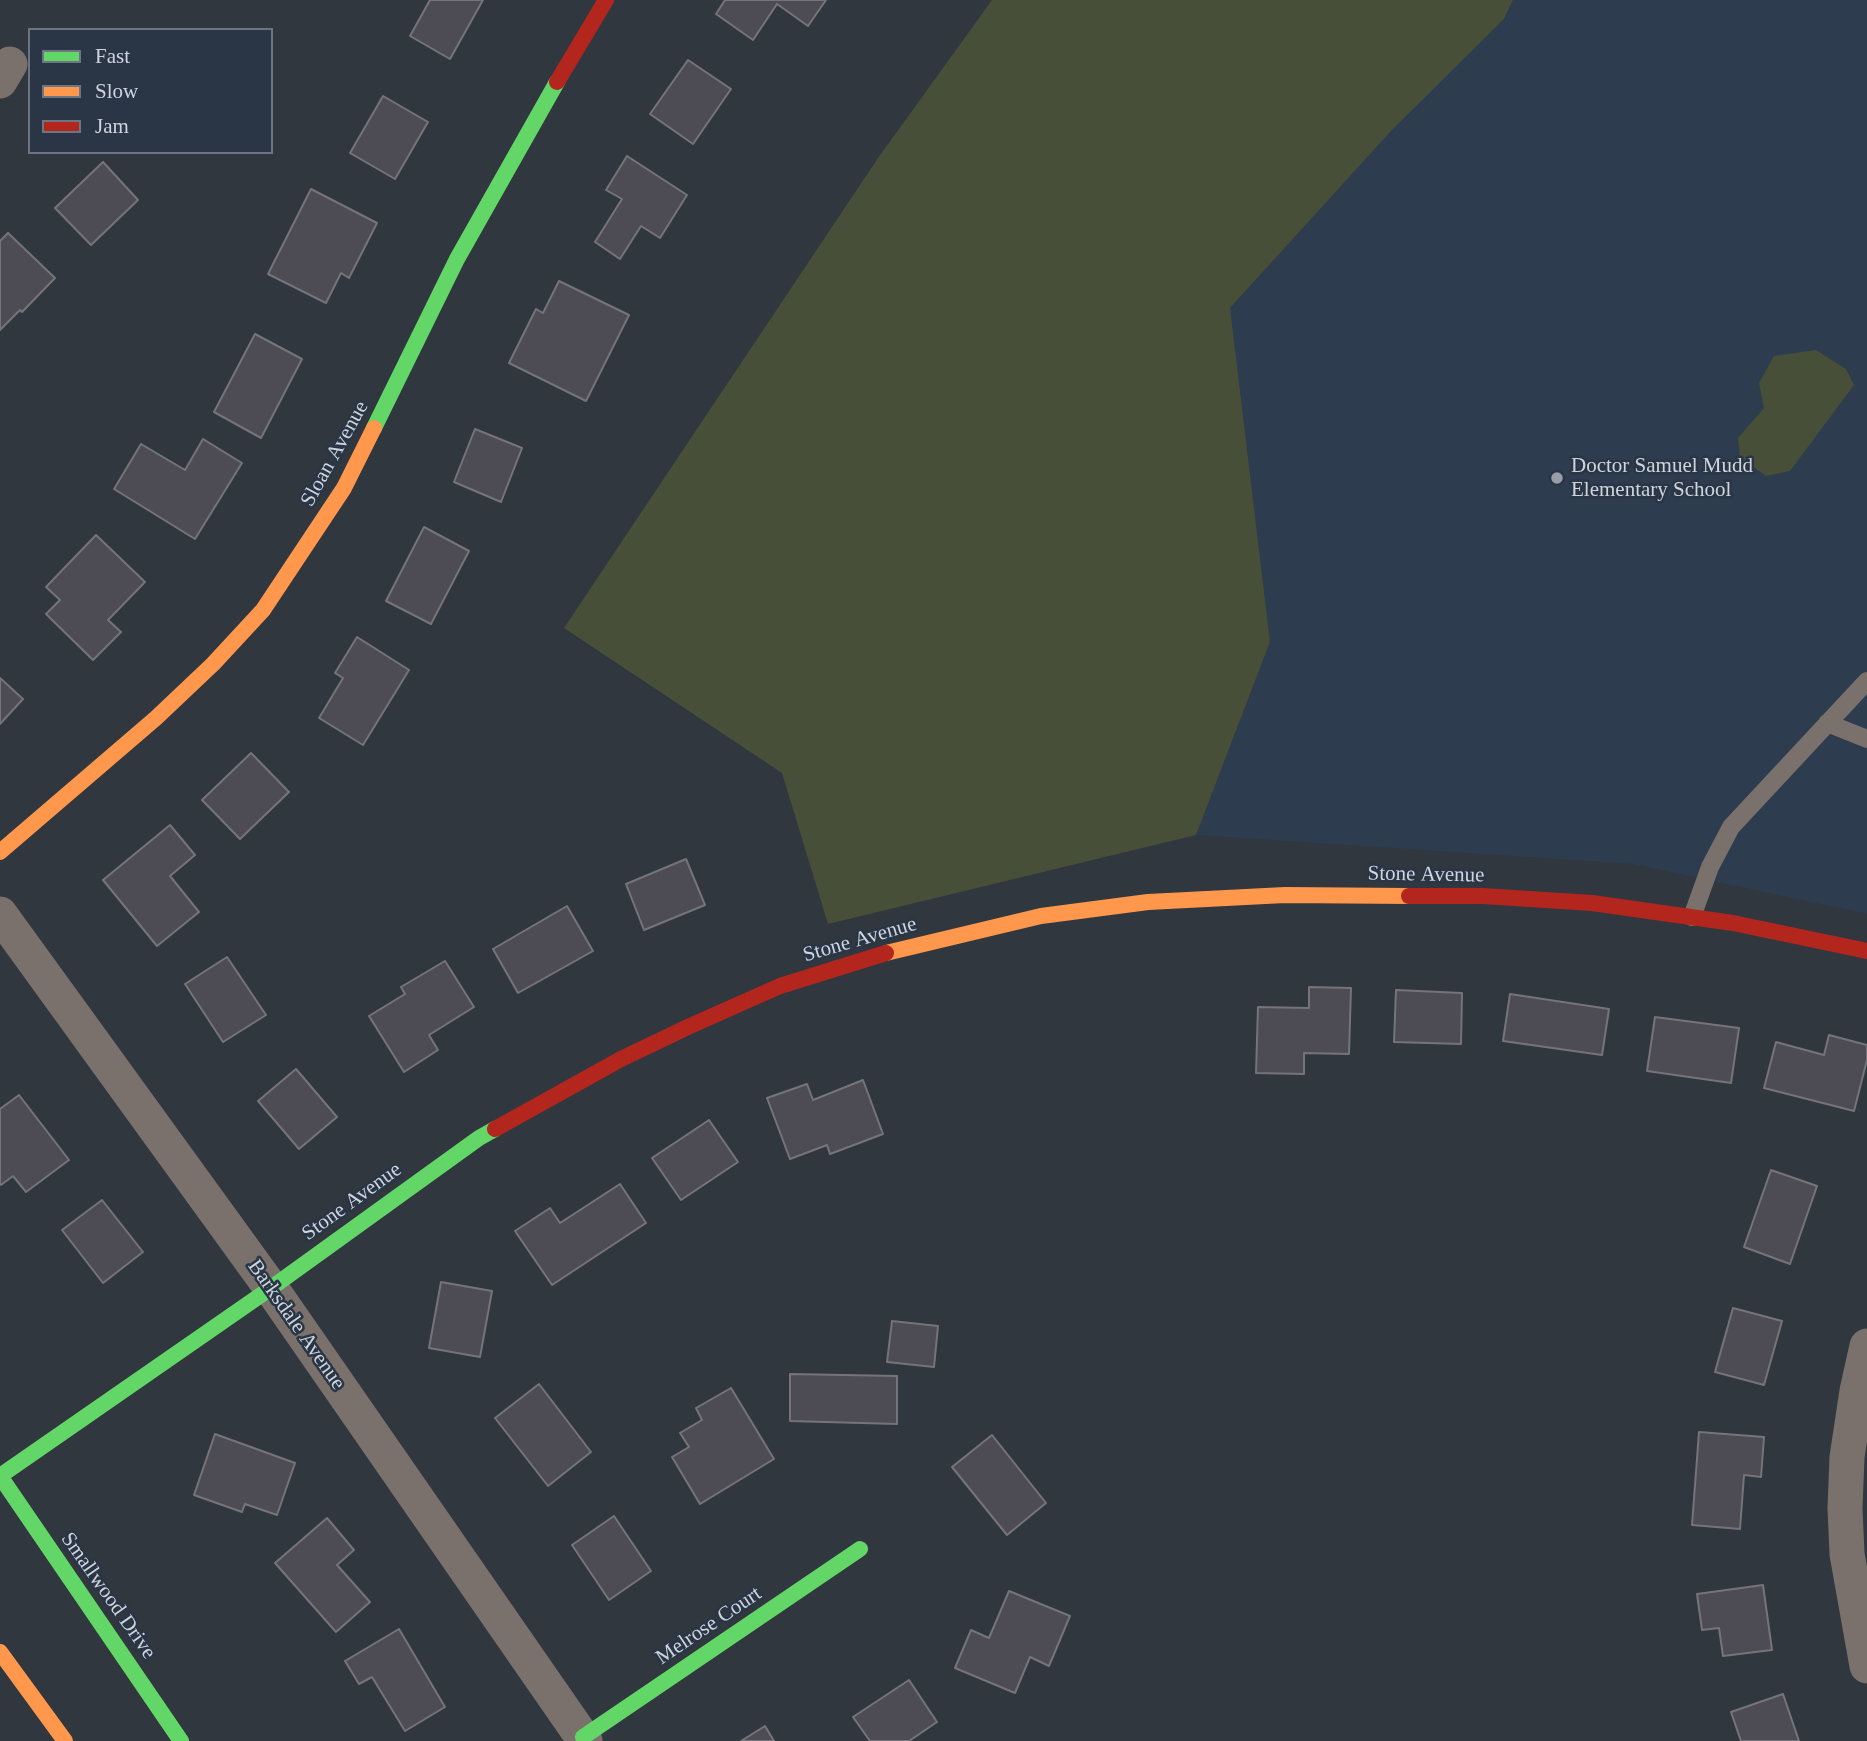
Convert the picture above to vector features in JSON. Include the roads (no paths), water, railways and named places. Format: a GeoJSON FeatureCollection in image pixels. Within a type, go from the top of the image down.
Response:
{"type":"FeatureCollection","features":[{"type":"Feature","properties":{"kind":"street","name":"Sloan Avenue"},"geometry":{"type":"LineString","coordinates":[[0,852],[156,718],[213,664],[263,610],[344,488],[457,259],[606,0]]}},
{"type":"Feature","properties":{"kind":"street","name":"Stone Avenue"},"geometry":{"type":"LineString","coordinates":[[0,1476],[271,1288],[478,1138],[621,1059],[690,1026],[780,986],[864,958],[1041,916],[1148,902],[1285,895],[1496,897],[1592,902],[1795,935],[1867,951]]}},
{"type":"Feature","properties":{"kind":"street","name":"Barksdale Avenue"},"geometry":{"type":"LineString","coordinates":[[0,914],[271,1288],[584,1739]]}},
{"type":"Feature","properties":{"kind":"street"},"geometry":{"type":"LineString","coordinates":[[1867,1346],[1847,1457],[1845,1508],[1847,1554],[1867,1666]]}},
{"type":"Feature","properties":{"kind":"street","name":"Smallwood Drive"},"geometry":{"type":"LineString","coordinates":[[0,1476],[181,1741]]}},
{"type":"Feature","properties":{"kind":"street","name":"Melrose Court"},"geometry":{"type":"LineString","coordinates":[[584,1739],[860,1549]]}},
{"type":"Feature","properties":{"kind":"street"},"geometry":{"type":"LineString","coordinates":[[0,1652],[65,1741]]}},
{"type":"Feature","properties":{"kind":"lane"},"geometry":{"type":"LineString","coordinates":[[1692,917],[1710,867],[1731,827],[1867,681]]}},
{"type":"Feature","properties":{"kind":"lane"},"geometry":{"type":"LineString","coordinates":[[1827,723],[1867,739]]}},
{"type":"Feature","properties":{"kind":"place","name":"Doctor Samuel Mudd Elementary School"},"geometry":{"type":"Point","coordinates":[1557,478]}}]}
